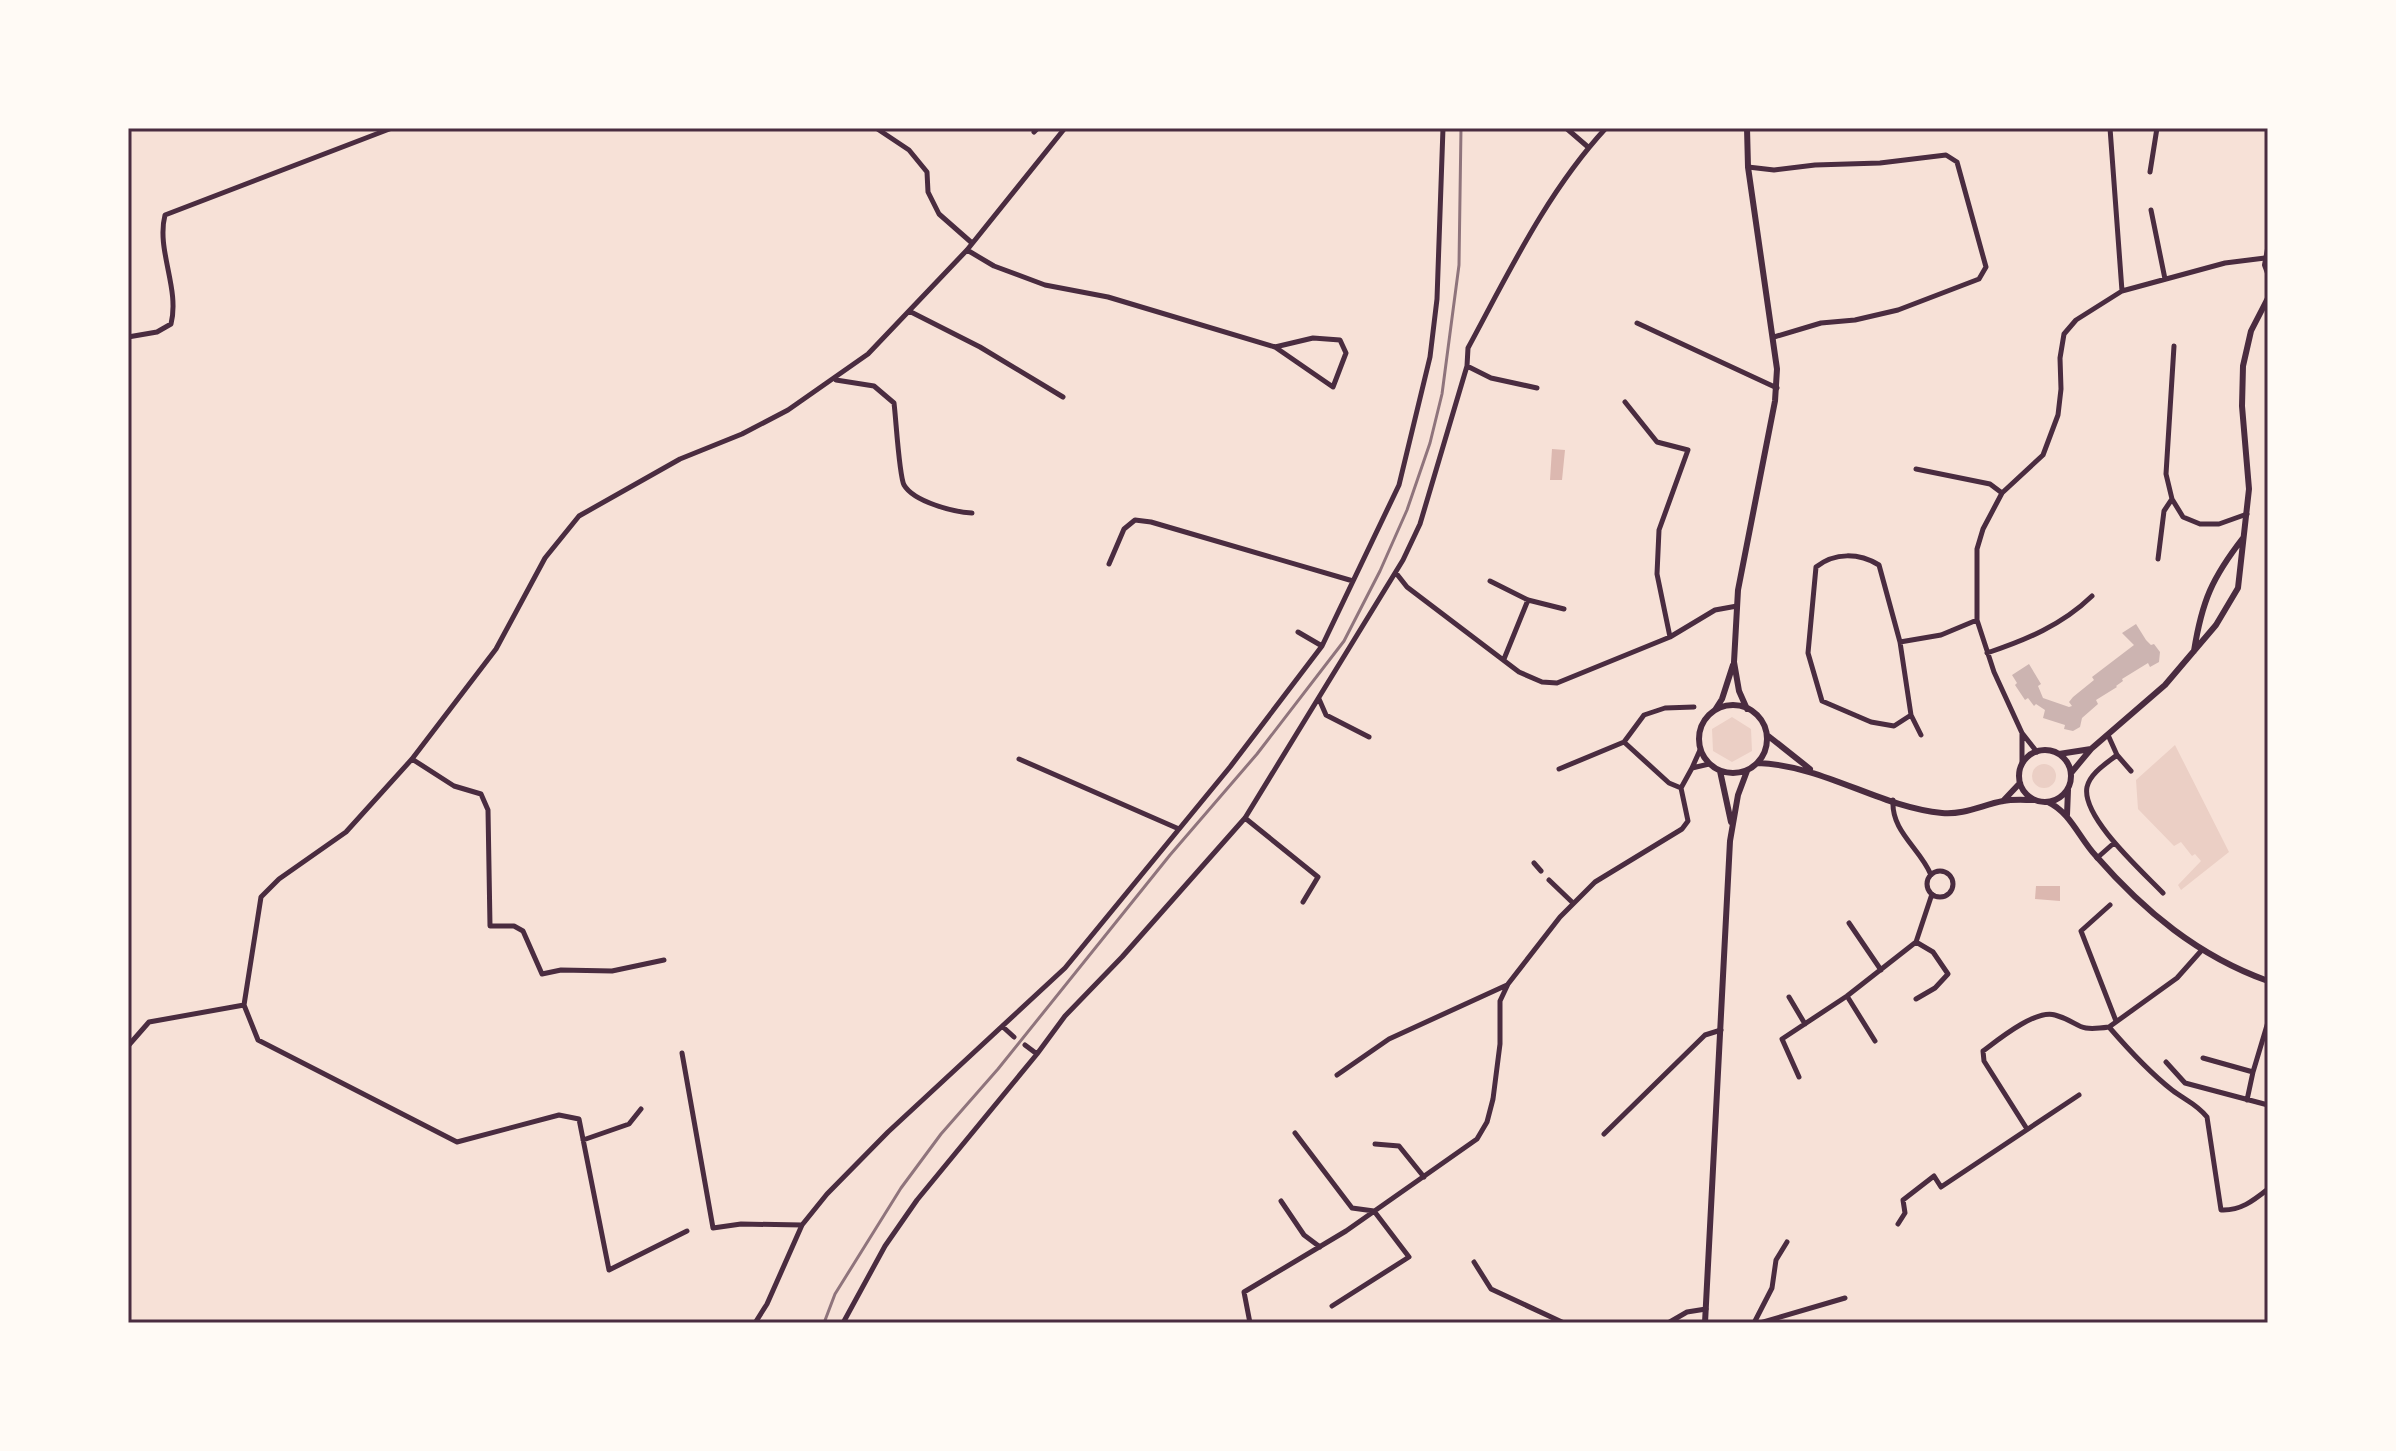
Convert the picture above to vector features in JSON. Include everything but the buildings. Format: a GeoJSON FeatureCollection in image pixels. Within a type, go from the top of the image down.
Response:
{"type":"FeatureCollection","features":[{"type":"Feature","properties":{"kind":"street"},"geometry":{"type":"LineString","coordinates":[[128,337],[157,332],[171,324],[173,291],[162,225],[165,215],[392,128]]}},
{"type":"Feature","properties":{"kind":"street"},"geometry":{"type":"LineString","coordinates":[[876,128],[909,150],[927,172],[928,192],[939,214],[972,243]]}},
{"type":"Feature","properties":{"kind":"street"},"geometry":{"type":"LineString","coordinates":[[687,1231],[609,1270],[579,1119],[559,1115],[457,1142],[258,1040],[244,1005],[261,897],[279,879],[346,832],[412,759],[496,649],[545,558],[579,516],[680,459],[768,421],[835,380],[868,354],[967,250],[1065,128]]}},
{"type":"Feature","properties":{"kind":"street"},"geometry":{"type":"LineString","coordinates":[[755,1323],[767,1304],[802,1225],[827,1194],[888,1132],[1065,968],[1230,767],[1322,646],[1399,485],[1430,357],[1437,299],[1443,128]]}},
{"type":"Feature","properties":{"kind":"street"},"geometry":{"type":"LineString","coordinates":[[1566,128],[1588,147]]}},
{"type":"Feature","properties":{"kind":"street"},"geometry":{"type":"LineString","coordinates":[[843,1323],[885,1246],[917,1200],[1065,1016],[1122,957],[1245,818],[1396,573],[1420,524],[1467,366],[1468,348],[1519,249],[1588,147],[1606,128]]}},
{"type":"Feature","properties":{"kind":"street"},"geometry":{"type":"LineString","coordinates":[[1747,128],[1748,167],[1774,337],[1777,388],[1743,556],[1737,606],[1734,662],[1739,691],[1747,709]]}},
{"type":"Feature","properties":{"kind":"street"},"geometry":{"type":"LineString","coordinates":[[2110,128],[2122,291]]}},
{"type":"Feature","properties":{"kind":"street"},"geometry":{"type":"LineString","coordinates":[[2150,172],[2157,128]]}},
{"type":"Feature","properties":{"kind":"street"},"geometry":{"type":"LineString","coordinates":[[1748,167],[1774,170],[1946,155],[1957,162],[1986,267],[1979,279],[1898,310],[1855,320],[1821,323],[1774,337]]}},
{"type":"Feature","properties":{"kind":"street"},"geometry":{"type":"LineString","coordinates":[[2151,210],[2165,279]]}},
{"type":"Feature","properties":{"kind":"street"},"geometry":{"type":"LineString","coordinates":[[2268,249],[2265,258],[2268,273]]}},
{"type":"Feature","properties":{"kind":"street"},"geometry":{"type":"LineString","coordinates":[[967,250],[994,266],[1045,285],[1108,297],[1275,347],[1333,387],[1346,353],[1340,340],[1313,338],[1275,347]]}},
{"type":"Feature","properties":{"kind":"street"},"geometry":{"type":"LineString","coordinates":[[2037,752],[2022,733],[1987,653],[1977,620],[1977,549],[1983,529],[2002,493],[2043,455],[2058,415],[2064,334],[2076,320],[2122,291],[2225,263],[2265,258]]}},
{"type":"Feature","properties":{"kind":"street"},"geometry":{"type":"LineString","coordinates":[[2067,815],[2071,773],[2091,749],[2165,685],[2216,625],[2238,588],[2249,471],[2242,406],[2243,366],[2256,317],[2268,298]]}},
{"type":"Feature","properties":{"kind":"street"},"geometry":{"type":"LineString","coordinates":[[909,311],[980,347],[1063,397]]}},
{"type":"Feature","properties":{"kind":"street"},"geometry":{"type":"LineString","coordinates":[[1637,323],[1777,388]]}},
{"type":"Feature","properties":{"kind":"street"},"geometry":{"type":"LineString","coordinates":[[2174,346],[2166,474],[2172,499],[2183,517],[2200,524],[2219,524],[2247,514]]}},
{"type":"Feature","properties":{"kind":"street"},"geometry":{"type":"LineString","coordinates":[[1467,366],[1491,378],[1537,388]]}},
{"type":"Feature","properties":{"kind":"street"},"geometry":{"type":"LineString","coordinates":[[835,380],[874,386],[894,403],[904,484],[914,496],[954,512],[972,513]]}},
{"type":"Feature","properties":{"kind":"street"},"geometry":{"type":"LineString","coordinates":[[1625,402],[1657,442],[1688,450],[1659,530],[1657,574],[1670,637]]}},
{"type":"Feature","properties":{"kind":"street"},"geometry":{"type":"LineString","coordinates":[[1916,469],[1990,484],[2002,493]]}},
{"type":"Feature","properties":{"kind":"street"},"geometry":{"type":"LineString","coordinates":[[2158,559],[2164,511],[2172,499]]}},
{"type":"Feature","properties":{"kind":"street"},"geometry":{"type":"LineString","coordinates":[[1109,564],[1124,529],[1135,520],[1353,581]]}},
{"type":"Feature","properties":{"kind":"street"},"geometry":{"type":"LineString","coordinates":[[2194,651],[2207,594],[2219,569],[2245,536]]}},
{"type":"Feature","properties":{"kind":"street"},"geometry":{"type":"LineString","coordinates":[[1911,715],[1894,726],[1871,722],[1822,701],[1808,653],[1816,567],[1826,560],[1847,555],[1869,559],[1879,565],[1900,642],[1911,715],[1921,735]]}},
{"type":"Feature","properties":{"kind":"street"},"geometry":{"type":"LineString","coordinates":[[1396,573],[1407,587],[1519,672],[1542,682],[1557,683],[1670,637],[1715,610],[1737,606]]}},
{"type":"Feature","properties":{"kind":"street"},"geometry":{"type":"LineString","coordinates":[[1490,581],[1528,600],[1564,609]]}},
{"type":"Feature","properties":{"kind":"street"},"geometry":{"type":"LineString","coordinates":[[1987,653],[2052,627],[2092,596]]}},
{"type":"Feature","properties":{"kind":"street"},"geometry":{"type":"LineString","coordinates":[[1504,659],[1528,600]]}},
{"type":"Feature","properties":{"kind":"street"},"geometry":{"type":"LineString","coordinates":[[1900,642],[1941,635],[1977,620]]}},
{"type":"Feature","properties":{"kind":"street"},"geometry":{"type":"LineString","coordinates":[[1298,632],[1322,646]]}},
{"type":"Feature","properties":{"kind":"street"},"geometry":{"type":"LineString","coordinates":[[1250,1323],[1244,1292],[1320,1247],[1477,1139],[1487,1122],[1493,1099],[1500,1001],[1508,984],[1550,929],[1595,882],[1682,829],[1688,821],[1681,788],[1700,750],[1703,723],[1722,699],[1734,662]]}},
{"type":"Feature","properties":{"kind":"street"},"geometry":{"type":"LineString","coordinates":[[1318,698],[1326,715],[1369,737]]}},
{"type":"Feature","properties":{"kind":"street"},"geometry":{"type":"LineString","coordinates":[[1715,710],[1731,705],[1747,709],[1760,719],[1767,735],[1812,771]]}},
{"type":"Feature","properties":{"kind":"street"},"geometry":{"type":"LineString","coordinates":[[1559,769],[1624,742],[1644,715],[1665,708],[1694,707]]}},
{"type":"Feature","properties":{"kind":"street"},"geometry":{"type":"LineString","coordinates":[[2022,733],[2020,783],[2025,793],[2034,800]]}},
{"type":"Feature","properties":{"kind":"street"},"geometry":{"type":"LineString","coordinates":[[1705,1323],[1731,823],[1742,778],[1764,755],[1767,735]]}},
{"type":"Feature","properties":{"kind":"street"},"geometry":{"type":"LineString","coordinates":[[2108,735],[2117,755],[2131,771]]}},
{"type":"Feature","properties":{"kind":"street"},"geometry":{"type":"LineString","coordinates":[[1624,742],[1669,783],[1681,788]]}},
{"type":"Feature","properties":{"kind":"street"},"geometry":{"type":"LineString","coordinates":[[2059,754],[2091,749]]}},
{"type":"Feature","properties":{"kind":"street"},"geometry":{"type":"LineString","coordinates":[[1700,750],[1709,764],[1720,771],[1733,774],[1747,771]]}},
{"type":"Feature","properties":{"kind":"street"},"geometry":{"type":"LineString","coordinates":[[2022,764],[2037,752],[2048,750],[2059,754],[2067,762],[2071,773]]}},
{"type":"Feature","properties":{"kind":"street"},"geometry":{"type":"LineString","coordinates":[[2117,755],[2087,785],[2088,801],[2115,843],[2163,893]]}},
{"type":"Feature","properties":{"kind":"street"},"geometry":{"type":"LineString","coordinates":[[412,759],[454,786],[481,794],[488,810],[490,926],[514,926],[523,931],[542,974],[561,970],[612,971],[664,960]]}},
{"type":"Feature","properties":{"kind":"street"},"geometry":{"type":"LineString","coordinates":[[1019,759],[1179,829]]}},
{"type":"Feature","properties":{"kind":"street"},"geometry":{"type":"LineString","coordinates":[[1758,763],[1812,771],[1909,807],[1944,813],[1975,810],[2003,801],[2048,802],[2056,800],[2068,788]]}},
{"type":"Feature","properties":{"kind":"street"},"geometry":{"type":"LineString","coordinates":[[1692,768],[1709,764]]}},
{"type":"Feature","properties":{"kind":"street"},"geometry":{"type":"LineString","coordinates":[[1720,771],[1731,823]]}},
{"type":"Feature","properties":{"kind":"street"},"geometry":{"type":"LineString","coordinates":[[2003,801],[2020,783]]}},
{"type":"Feature","properties":{"kind":"street"},"geometry":{"type":"LineString","coordinates":[[1893,800],[1895,821],[1925,861],[1931,875]]}},
{"type":"Feature","properties":{"kind":"street"},"geometry":{"type":"LineString","coordinates":[[2048,802],[2067,815],[2085,844],[2127,892],[2201,951],[2268,981]]}},
{"type":"Feature","properties":{"kind":"street"},"geometry":{"type":"LineString","coordinates":[[1245,818],[1318,877],[1303,902]]}},
{"type":"Feature","properties":{"kind":"street"},"geometry":{"type":"LineString","coordinates":[[2097,858],[2115,843]]}},
{"type":"Feature","properties":{"kind":"street"},"geometry":{"type":"LineString","coordinates":[[1925,861],[1950,875],[1954,883],[1952,891],[1930,907]]}},
{"type":"Feature","properties":{"kind":"street"},"geometry":{"type":"LineString","coordinates":[[1534,863],[1541,871]]}},
{"type":"Feature","properties":{"kind":"street"},"geometry":{"type":"LineString","coordinates":[[1799,1077],[1782,1039],[1847,996],[1916,942],[1930,907],[1932,894],[1927,883],[1931,875],[1943,871]]}},
{"type":"Feature","properties":{"kind":"street"},"geometry":{"type":"LineString","coordinates":[[1549,880],[1573,903]]}},
{"type":"Feature","properties":{"kind":"street"},"geometry":{"type":"LineString","coordinates":[[1932,894],[1945,896]]}},
{"type":"Feature","properties":{"kind":"street"},"geometry":{"type":"LineString","coordinates":[[2110,905],[2081,931],[2116,1021]]}},
{"type":"Feature","properties":{"kind":"street"},"geometry":{"type":"LineString","coordinates":[[1849,923],[1881,970]]}},
{"type":"Feature","properties":{"kind":"street"},"geometry":{"type":"LineString","coordinates":[[1916,942],[1933,952],[1948,974],[1935,988],[1916,999]]}},
{"type":"Feature","properties":{"kind":"street"},"geometry":{"type":"LineString","coordinates":[[2027,1129],[1984,1061],[1983,1051],[2036,1016],[2053,1014],[2081,1029],[2109,1027],[2177,978],[2201,951]]}},
{"type":"Feature","properties":{"kind":"street"},"geometry":{"type":"LineString","coordinates":[[1337,1075],[1389,1039],[1508,984]]}},
{"type":"Feature","properties":{"kind":"street"},"geometry":{"type":"LineString","coordinates":[[1847,996],[1875,1041]]}},
{"type":"Feature","properties":{"kind":"street"},"geometry":{"type":"LineString","coordinates":[[1789,997],[1805,1024]]}},
{"type":"Feature","properties":{"kind":"street"},"geometry":{"type":"LineString","coordinates":[[128,1046],[149,1022],[244,1005]]}},
{"type":"Feature","properties":{"kind":"street"},"geometry":{"type":"LineString","coordinates":[[2247,1100],[2268,1022]]}},
{"type":"Feature","properties":{"kind":"street"},"geometry":{"type":"LineString","coordinates":[[1003,1027],[1014,1037]]}},
{"type":"Feature","properties":{"kind":"street"},"geometry":{"type":"LineString","coordinates":[[2109,1027],[2150,1071],[2174,1092],[2199,1106],[2207,1117],[2221,1210],[2231,1211],[2247,1205],[2268,1189]]}},
{"type":"Feature","properties":{"kind":"street"},"geometry":{"type":"LineString","coordinates":[[1604,1134],[1705,1035],[1721,1030]]}},
{"type":"Feature","properties":{"kind":"street"},"geometry":{"type":"LineString","coordinates":[[1025,1045],[1037,1054]]}},
{"type":"Feature","properties":{"kind":"street"},"geometry":{"type":"LineString","coordinates":[[682,1053],[713,1228],[741,1224],[802,1225]]}},
{"type":"Feature","properties":{"kind":"street"},"geometry":{"type":"LineString","coordinates":[[2203,1058],[2253,1072]]}},
{"type":"Feature","properties":{"kind":"street"},"geometry":{"type":"LineString","coordinates":[[2166,1062],[2185,1083],[2268,1105]]}},
{"type":"Feature","properties":{"kind":"street"},"geometry":{"type":"LineString","coordinates":[[1898,1224],[1905,1213],[1903,1200],[1914,1189],[1934,1176],[1941,1187],[2079,1095]]}},
{"type":"Feature","properties":{"kind":"street"},"geometry":{"type":"LineString","coordinates":[[583,1140],[629,1124],[641,1109]]}},
{"type":"Feature","properties":{"kind":"street"},"geometry":{"type":"LineString","coordinates":[[1295,1133],[1352,1208],[1374,1211],[1409,1257],[1332,1306]]}},
{"type":"Feature","properties":{"kind":"street"},"geometry":{"type":"LineString","coordinates":[[1375,1144],[1399,1146],[1424,1177]]}},
{"type":"Feature","properties":{"kind":"street"},"geometry":{"type":"LineString","coordinates":[[1281,1201],[1304,1235],[1320,1247]]}},
{"type":"Feature","properties":{"kind":"street"},"geometry":{"type":"LineString","coordinates":[[1754,1323],[1772,1288],[1776,1260],[1787,1242]]}},
{"type":"Feature","properties":{"kind":"street"},"geometry":{"type":"LineString","coordinates":[[1474,1262],[1491,1289],[1564,1323]]}},
{"type":"Feature","properties":{"kind":"street"},"geometry":{"type":"LineString","coordinates":[[1760,1323],[1845,1298]]}},
{"type":"Feature","properties":{"kind":"street"},"geometry":{"type":"LineString","coordinates":[[1668,1323],[1687,1312],[1707,1309]]}},
{"type":"Feature","properties":{"kind":"shaded area"},"geometry":{"type":"Polygon","coordinates":[[[1552,449],[1565,450],[1562,480],[1550,480],[1552,449]]]}},
{"type":"Feature","properties":{"kind":"shaded area"},"geometry":{"type":"Polygon","coordinates":[[[1732,717],[1751,729],[1752,751],[1732,762],[1713,751],[1712,729],[1732,717]]]}},
{"type":"Feature","properties":{"kind":"shaded area"},"geometry":{"type":"Polygon","coordinates":[[[2175,745],[2229,852],[2181,890],[2178,885],[2201,861],[2195,854],[2192,856],[2181,842],[2174,846],[2138,809],[2136,780],[2175,745]]]}},
{"type":"Feature","properties":{"kind":"shaded area"},"geometry":{"type":"Polygon","coordinates":[[[2044,764],[2053,767],[2056,776],[2053,785],[2044,788],[2035,785],[2032,776],[2035,767],[2044,764]]]}},
{"type":"Feature","properties":{"kind":"shaded area"},"geometry":{"type":"Polygon","coordinates":[[[2036,886],[2060,886],[2060,901],[2035,899],[2036,886]]]}},
{"type":"Feature","properties":{"kind":"railway"},"geometry":{"type":"LineString","coordinates":[[824,1323],[835,1294],[901,1188],[941,1134],[1257,754],[1344,641],[1407,510],[1430,443],[1442,394],[1459,265],[1461,128]]}}]}
